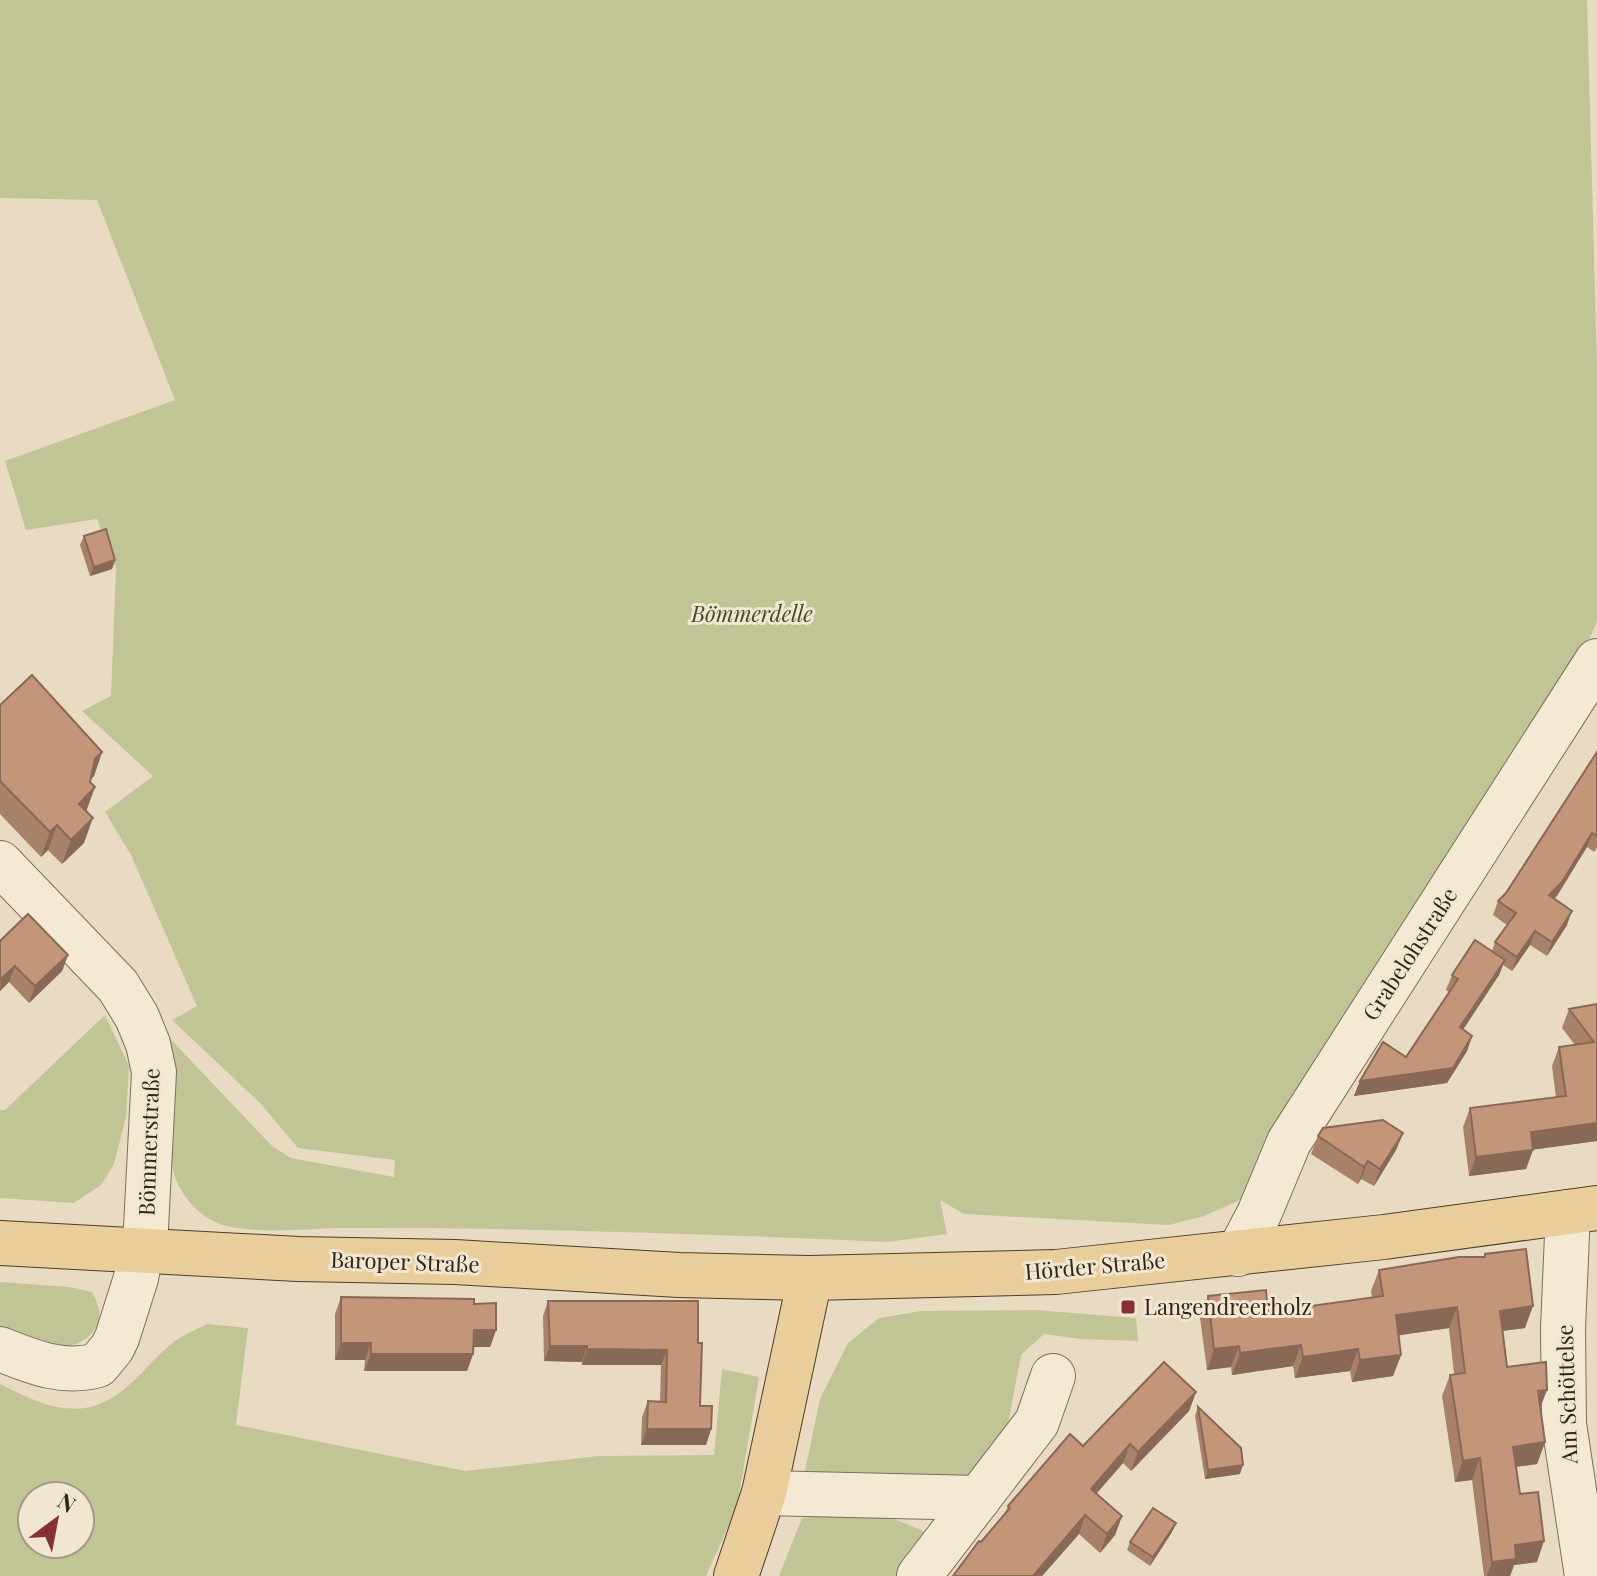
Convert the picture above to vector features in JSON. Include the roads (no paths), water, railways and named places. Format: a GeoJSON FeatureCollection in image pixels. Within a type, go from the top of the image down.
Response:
{"type":"FeatureCollection","features":[{"type":"Feature","properties":{"kind":"main road","name":"Hörder Straße"},"geometry":{"type":"LineString","coordinates":[[810,1278],[1056,1272],[1238,1254],[1583,1210]]}},
{"type":"Feature","properties":{"kind":"main road","name":"Baroper Straße"},"geometry":{"type":"LineString","coordinates":[[0,1243],[142,1252],[810,1278]]}},
{"type":"Feature","properties":{"kind":"main road"},"geometry":{"type":"LineString","coordinates":[[736,1576],[764,1493],[810,1278]]}},
{"type":"Feature","properties":{"kind":"street","name":"Grabelohstraße"},"geometry":{"type":"LineString","coordinates":[[1238,1254],[1259,1214],[1289,1142],[1597,661]]}},
{"type":"Feature","properties":{"kind":"street","name":"Bömmerstraße"},"geometry":{"type":"LineString","coordinates":[[0,863],[118,986],[137,1017],[148,1044],[154,1072],[150,1178],[142,1252],[112,1348],[98,1365],[63,1370],[0,1349]]}},
{"type":"Feature","properties":{"kind":"street","name":"Am Schöttelse"},"geometry":{"type":"LineString","coordinates":[[1583,1210],[1563,1328],[1564,1424],[1587,1576]]}},
{"type":"Feature","properties":{"kind":"street"},"geometry":{"type":"LineString","coordinates":[[919,1576],[1037,1422],[1053,1376]]}},
{"type":"Feature","properties":{"kind":"street"},"geometry":{"type":"LineString","coordinates":[[764,1493],[979,1498]]}},
{"type":"Feature","properties":{"kind":"place","name":"Langendreerholz"},"geometry":{"type":"Point","coordinates":[1128,1307]}},
{"type":"Feature","properties":{"kind":"park label","name":"Bömmerdelle"},"geometry":{"type":"Point","coordinates":[752,614]}}]}
